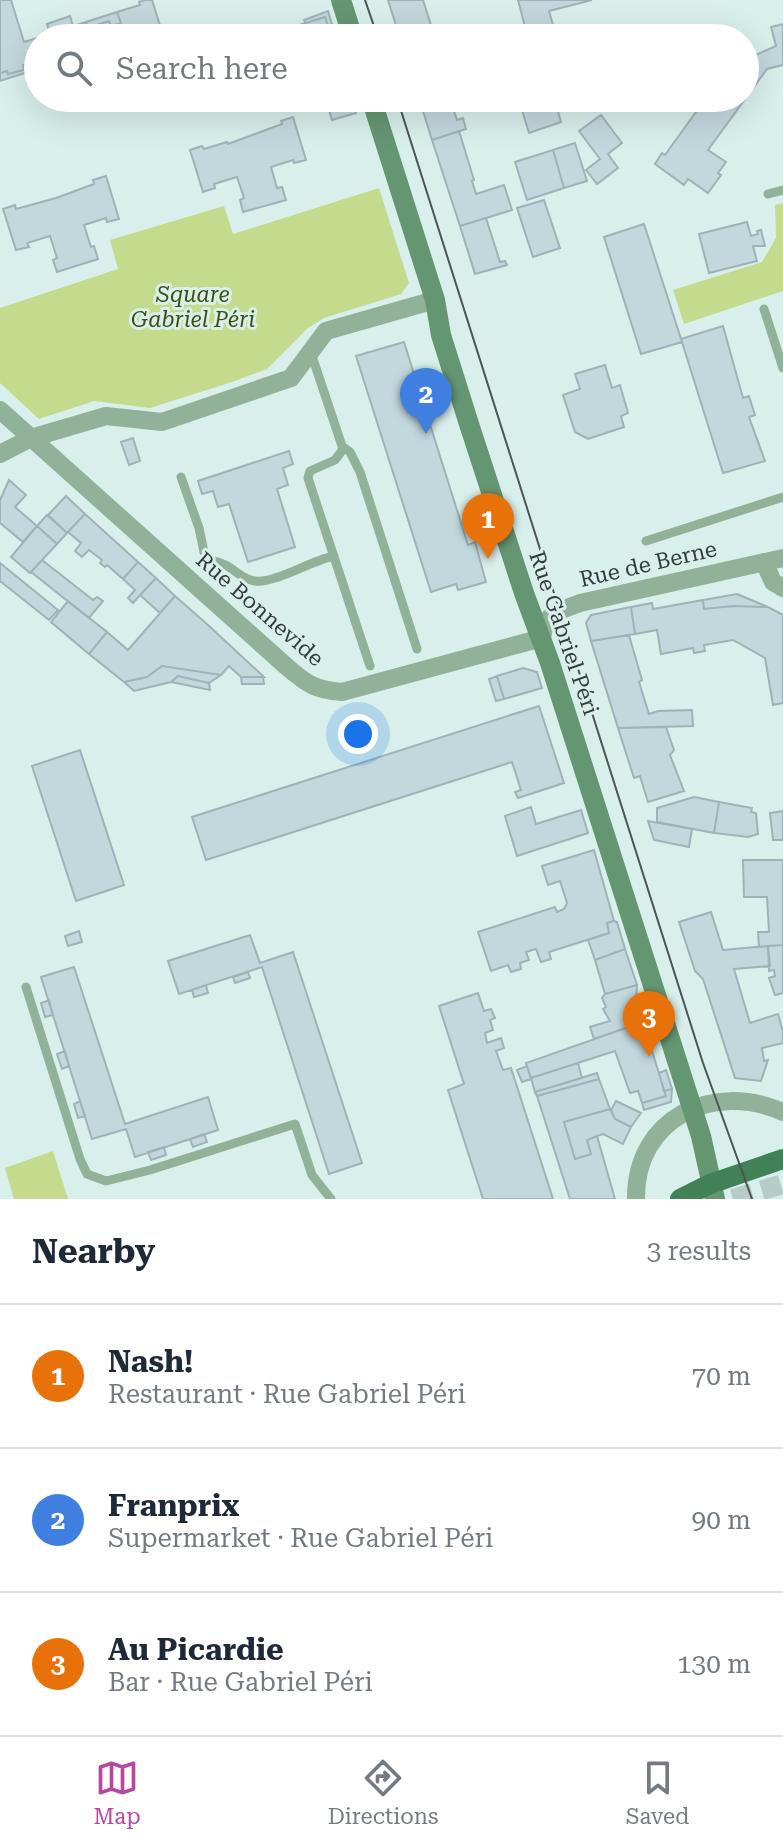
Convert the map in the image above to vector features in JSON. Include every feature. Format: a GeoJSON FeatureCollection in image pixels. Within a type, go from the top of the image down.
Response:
{"type":"FeatureCollection","features":[{"type":"Feature","properties":{"kind":"main road"},"geometry":{"type":"LineString","coordinates":[[680,1199],[712,1192],[783,1159]]}},
{"type":"Feature","properties":{"kind":"street"},"geometry":{"type":"LineString","coordinates":[[341,0],[349,24]]}},
{"type":"Feature","properties":{"kind":"street","name":"Rue Gabriel Péri"},"geometry":{"type":"LineString","coordinates":[[375,112],[435,300],[441,335],[469,424],[542,638],[693,1109],[712,1192]]}},
{"type":"Feature","properties":{"kind":"street"},"geometry":{"type":"LineString","coordinates":[[0,454],[31,438],[106,416],[162,422],[291,378],[326,331],[435,300]]}},
{"type":"Feature","properties":{"kind":"street","name":"Rue Bonnevide"},"geometry":{"type":"LineString","coordinates":[[0,410],[308,685],[342,692],[542,638]]}},
{"type":"Feature","properties":{"kind":"street"},"geometry":{"type":"LineString","coordinates":[[774,560],[773,582],[783,588]]}},
{"type":"Feature","properties":{"kind":"street","name":"Rue de Berne"},"geometry":{"type":"LineString","coordinates":[[542,638],[545,620],[551,614],[580,603],[774,560]]}},
{"type":"Feature","properties":{"kind":"street"},"geometry":{"type":"LineString","coordinates":[[636,1199],[638,1168],[649,1142],[669,1123],[716,1100],[757,1102],[783,1112]]}},
{"type":"Feature","properties":{"kind":"lane"},"geometry":{"type":"LineString","coordinates":[[768,194],[783,190]]}},
{"type":"Feature","properties":{"kind":"lane"},"geometry":{"type":"LineString","coordinates":[[764,309],[783,368]]}},
{"type":"Feature","properties":{"kind":"lane"},"geometry":{"type":"LineString","coordinates":[[311,353],[344,448],[350,452],[360,472],[417,649]]}},
{"type":"Feature","properties":{"kind":"lane"},"geometry":{"type":"LineString","coordinates":[[344,448],[335,460],[310,471],[308,478],[370,666]]}},
{"type":"Feature","properties":{"kind":"lane"},"geometry":{"type":"LineString","coordinates":[[181,477],[209,560],[230,565],[257,582],[334,556]]}},
{"type":"Feature","properties":{"kind":"lane"},"geometry":{"type":"LineString","coordinates":[[646,541],[783,497]]}},
{"type":"Feature","properties":{"kind":"lane"},"geometry":{"type":"LineString","coordinates":[[26,987],[87,1174],[106,1181],[295,1124],[312,1175],[331,1199]]}},
{"type":"Feature","properties":{"kind":"green space","name":"Square Gabriel Péri"},"geometry":{"type":"Polygon","coordinates":[[[379,188],[409,283],[401,294],[324,318],[308,328],[267,369],[150,408],[94,401],[39,419],[0,383],[0,308],[118,269],[110,240],[224,206],[233,234],[379,188]]]}},
{"type":"Feature","properties":{"kind":"green space"},"geometry":{"type":"Polygon","coordinates":[[[783,203],[783,291],[684,324],[673,290],[762,262],[776,238],[775,205],[783,203]]]}},
{"type":"Feature","properties":{"kind":"green space"},"geometry":{"type":"Polygon","coordinates":[[[53,1151],[68,1199],[14,1199],[5,1168],[53,1151]]]}},
{"type":"Feature","properties":{"kind":"building"},"geometry":{"type":"Polygon","coordinates":[[[0,0],[11,0],[24,42],[24,70],[0,73],[0,0]]]}},
{"type":"Feature","properties":{"kind":"building"},"geometry":{"type":"Polygon","coordinates":[[[152,0],[160,24],[118,24],[121,23],[117,12],[152,0]]]}},
{"type":"Feature","properties":{"kind":"building"},"geometry":{"type":"Polygon","coordinates":[[[388,0],[423,0],[431,24],[396,24],[388,0]]]}},
{"type":"Feature","properties":{"kind":"building"},"geometry":{"type":"Polygon","coordinates":[[[518,0],[592,0],[549,11],[553,24],[524,24],[518,0]]]}},
{"type":"Feature","properties":{"kind":"building"},"geometry":{"type":"Polygon","coordinates":[[[328,11],[332,24],[327,24],[325,17],[306,23],[304,20],[328,11]]]}},
{"type":"Feature","properties":{"kind":"building"},"geometry":{"type":"Polygon","coordinates":[[[117,12],[121,23],[87,24],[117,12]]]}},
{"type":"Feature","properties":{"kind":"building"},"geometry":{"type":"Polygon","coordinates":[[[70,16],[72,24],[47,24],[70,16]]]}},
{"type":"Feature","properties":{"kind":"building"},"geometry":{"type":"Polygon","coordinates":[[[325,17],[327,24],[302,24],[325,17]]]}},
{"type":"Feature","properties":{"kind":"building"},"geometry":{"type":"Polygon","coordinates":[[[783,24],[783,65],[767,69],[759,80],[759,53],[776,46],[771,27],[783,24]]]}},
{"type":"Feature","properties":{"kind":"building"},"geometry":{"type":"Polygon","coordinates":[[[24,70],[24,73],[0,81],[0,73],[7,71],[8,74],[24,70]]]}},
{"type":"Feature","properties":{"kind":"building"},"geometry":{"type":"Polygon","coordinates":[[[330,112],[356,113],[332,120],[330,112]]]}},
{"type":"Feature","properties":{"kind":"building"},"geometry":{"type":"Polygon","coordinates":[[[423,112],[454,112],[457,120],[463,118],[466,129],[432,140],[423,112]]]}},
{"type":"Feature","properties":{"kind":"building"},"geometry":{"type":"Polygon","coordinates":[[[523,112],[558,112],[561,122],[529,133],[523,112]]]}},
{"type":"Feature","properties":{"kind":"building"},"geometry":{"type":"Polygon","coordinates":[[[696,112],[736,112],[708,150],[726,162],[708,193],[688,179],[684,185],[655,164],[662,153],[665,155],[696,112]]]}},
{"type":"Feature","properties":{"kind":"building"},"geometry":{"type":"Polygon","coordinates":[[[601,115],[622,143],[608,154],[618,168],[597,184],[586,170],[600,159],[579,131],[601,115]]]}},
{"type":"Feature","properties":{"kind":"building"},"geometry":{"type":"Polygon","coordinates":[[[293,117],[306,160],[294,163],[293,160],[271,167],[277,188],[282,187],[286,200],[243,212],[240,200],[244,198],[237,177],[214,184],[215,188],[203,192],[190,150],[228,144],[293,117]]]}},
{"type":"Feature","properties":{"kind":"building"},"geometry":{"type":"Polygon","coordinates":[[[459,131],[476,194],[504,185],[512,210],[460,226],[432,140],[459,131]]]}},
{"type":"Feature","properties":{"kind":"building"},"geometry":{"type":"Polygon","coordinates":[[[575,143],[587,181],[564,188],[553,150],[575,143]]]}},
{"type":"Feature","properties":{"kind":"building"},"geometry":{"type":"Polygon","coordinates":[[[553,150],[564,188],[527,200],[515,162],[553,150]]]}},
{"type":"Feature","properties":{"kind":"building"},"geometry":{"type":"Polygon","coordinates":[[[106,176],[119,219],[107,222],[106,218],[84,225],[98,259],[57,272],[53,260],[57,258],[50,236],[16,250],[3,209],[15,205],[16,209],[56,198],[94,184],[93,180],[106,176]]]}},
{"type":"Feature","properties":{"kind":"building"},"geometry":{"type":"Polygon","coordinates":[[[544,200],[560,248],[533,257],[517,208],[544,200]]]}},
{"type":"Feature","properties":{"kind":"building"},"geometry":{"type":"Polygon","coordinates":[[[486,218],[500,262],[505,261],[507,265],[475,274],[460,226],[486,218]]]}},
{"type":"Feature","properties":{"kind":"building"},"geometry":{"type":"Polygon","coordinates":[[[747,222],[751,236],[761,230],[765,246],[753,246],[757,261],[709,273],[699,234],[747,222]]]}},
{"type":"Feature","properties":{"kind":"building"},"geometry":{"type":"Polygon","coordinates":[[[644,224],[682,342],[641,354],[604,237],[644,224]]]}},
{"type":"Feature","properties":{"kind":"building"},"geometry":{"type":"Polygon","coordinates":[[[723,326],[743,398],[749,396],[755,415],[749,417],[765,461],[723,473],[681,339],[723,326]]]}},
{"type":"Feature","properties":{"kind":"building"},"geometry":{"type":"Polygon","coordinates":[[[404,342],[468,545],[475,542],[486,582],[458,590],[456,584],[431,592],[356,356],[404,342]]]}},
{"type":"Feature","properties":{"kind":"building"},"geometry":{"type":"Polygon","coordinates":[[[605,365],[612,388],[620,385],[628,413],[621,416],[624,427],[588,439],[575,432],[563,395],[580,389],[575,374],[605,365]]]}},
{"type":"Feature","properties":{"kind":"building"},"geometry":{"type":"Polygon","coordinates":[[[133,438],[140,461],[129,465],[121,442],[133,438]]]}},
{"type":"Feature","properties":{"kind":"building"},"geometry":{"type":"Polygon","coordinates":[[[289,451],[293,464],[283,468],[288,485],[277,489],[295,547],[248,562],[229,504],[218,507],[213,491],[202,494],[198,481],[289,451]]]}},
{"type":"Feature","properties":{"kind":"building"},"geometry":{"type":"Polygon","coordinates":[[[9,480],[26,495],[15,507],[37,526],[23,542],[0,523],[0,500],[9,480]]]}},
{"type":"Feature","properties":{"kind":"building"},"geometry":{"type":"Polygon","coordinates":[[[66,496],[85,514],[67,533],[48,515],[66,496]]]}},
{"type":"Feature","properties":{"kind":"building"},"geometry":{"type":"Polygon","coordinates":[[[85,514],[138,562],[123,579],[100,563],[102,560],[89,550],[82,557],[75,551],[81,543],[68,532],[85,514]]]}},
{"type":"Feature","properties":{"kind":"building"},"geometry":{"type":"Polygon","coordinates":[[[47,515],[67,533],[57,544],[37,526],[47,515]]]}},
{"type":"Feature","properties":{"kind":"building"},"geometry":{"type":"Polygon","coordinates":[[[37,526],[57,544],[30,573],[11,557],[37,526]]]}},
{"type":"Feature","properties":{"kind":"building"},"geometry":{"type":"Polygon","coordinates":[[[42,560],[93,600],[97,597],[103,601],[89,618],[31,572],[42,560]]]}},
{"type":"Feature","properties":{"kind":"building"},"geometry":{"type":"Polygon","coordinates":[[[138,562],[156,578],[133,603],[128,598],[135,590],[123,579],[138,562]]]}},
{"type":"Feature","properties":{"kind":"building"},"geometry":{"type":"Polygon","coordinates":[[[0,563],[58,610],[49,620],[0,581],[0,563]]]}},
{"type":"Feature","properties":{"kind":"building"},"geometry":{"type":"Polygon","coordinates":[[[156,578],[175,596],[160,613],[140,595],[156,578]]]}},
{"type":"Feature","properties":{"kind":"building"},"geometry":{"type":"Polygon","coordinates":[[[737,594],[768,607],[704,609],[703,600],[737,594]]]}},
{"type":"Feature","properties":{"kind":"building"},"geometry":{"type":"Polygon","coordinates":[[[175,596],[264,677],[241,677],[229,666],[221,675],[162,666],[147,677],[124,682],[89,654],[107,632],[128,650],[175,596]]]}},
{"type":"Feature","properties":{"kind":"building"},"geometry":{"type":"Polygon","coordinates":[[[703,600],[704,609],[768,607],[783,615],[783,703],[773,705],[765,658],[733,640],[704,645],[705,651],[694,653],[693,648],[661,654],[657,630],[635,634],[631,607],[652,603],[653,609],[703,600]]]}},
{"type":"Feature","properties":{"kind":"building"},"geometry":{"type":"Polygon","coordinates":[[[68,601],[107,632],[89,654],[51,622],[68,601]]]}},
{"type":"Feature","properties":{"kind":"building"},"geometry":{"type":"Polygon","coordinates":[[[631,607],[635,634],[591,641],[586,623],[591,615],[631,607]]]}},
{"type":"Feature","properties":{"kind":"building"},"geometry":{"type":"Polygon","coordinates":[[[629,635],[649,714],[692,710],[693,726],[618,728],[591,641],[629,635]]]}},
{"type":"Feature","properties":{"kind":"building"},"geometry":{"type":"Polygon","coordinates":[[[162,666],[221,675],[209,683],[178,676],[171,682],[134,691],[124,682],[147,677],[162,666]]]}},
{"type":"Feature","properties":{"kind":"building"},"geometry":{"type":"Polygon","coordinates":[[[523,668],[537,672],[542,688],[504,699],[497,676],[523,668]]]}},
{"type":"Feature","properties":{"kind":"building"},"geometry":{"type":"Polygon","coordinates":[[[178,676],[209,683],[210,690],[171,682],[178,676]]]}},
{"type":"Feature","properties":{"kind":"building"},"geometry":{"type":"Polygon","coordinates":[[[497,676],[504,699],[496,701],[489,679],[497,676]]]}},
{"type":"Feature","properties":{"kind":"building"},"geometry":{"type":"Polygon","coordinates":[[[241,677],[263,677],[264,684],[242,684],[241,677]]]}},
{"type":"Feature","properties":{"kind":"building"},"geometry":{"type":"Polygon","coordinates":[[[539,706],[564,783],[518,798],[515,792],[521,790],[512,762],[206,860],[192,817],[539,706]]]}},
{"type":"Feature","properties":{"kind":"building"},"geometry":{"type":"Polygon","coordinates":[[[666,727],[674,750],[670,755],[684,791],[648,802],[640,776],[634,778],[618,728],[666,727]]]}},
{"type":"Feature","properties":{"kind":"building"},"geometry":{"type":"Polygon","coordinates":[[[80,750],[124,885],[76,901],[32,766],[80,750]]]}},
{"type":"Feature","properties":{"kind":"building"},"geometry":{"type":"Polygon","coordinates":[[[694,797],[719,802],[714,833],[657,822],[657,808],[694,797]]]}},
{"type":"Feature","properties":{"kind":"building"},"geometry":{"type":"Polygon","coordinates":[[[719,802],[752,808],[751,812],[756,813],[758,834],[748,837],[714,833],[719,802]]]}},
{"type":"Feature","properties":{"kind":"building"},"geometry":{"type":"Polygon","coordinates":[[[531,807],[536,824],[581,810],[588,833],[517,856],[505,816],[531,807]]]}},
{"type":"Feature","properties":{"kind":"building"},"geometry":{"type":"Polygon","coordinates":[[[783,811],[783,840],[773,840],[770,813],[783,811]]]}},
{"type":"Feature","properties":{"kind":"building"},"geometry":{"type":"Polygon","coordinates":[[[648,821],[692,829],[689,847],[654,840],[648,821]]]}},
{"type":"Feature","properties":{"kind":"building"},"geometry":{"type":"Polygon","coordinates":[[[594,850],[614,921],[607,923],[609,933],[549,952],[551,959],[541,962],[536,949],[526,952],[529,960],[520,963],[521,969],[511,972],[508,965],[491,971],[478,932],[555,907],[557,912],[564,909],[567,903],[560,881],[548,885],[542,866],[594,850]]]}},
{"type":"Feature","properties":{"kind":"building"},"geometry":{"type":"Polygon","coordinates":[[[743,860],[783,860],[783,945],[759,947],[758,932],[769,932],[767,897],[744,897],[743,860]]]}},
{"type":"Feature","properties":{"kind":"building"},"geometry":{"type":"Polygon","coordinates":[[[711,912],[723,950],[768,946],[770,966],[734,969],[750,1023],[778,1014],[783,1032],[783,1043],[762,1048],[764,1061],[768,1060],[761,1081],[735,1078],[703,979],[695,971],[679,922],[711,912]]]}},
{"type":"Feature","properties":{"kind":"building"},"geometry":{"type":"Polygon","coordinates":[[[617,922],[625,949],[595,960],[588,940],[609,933],[607,923],[617,922]]]}},
{"type":"Feature","properties":{"kind":"building"},"geometry":{"type":"Polygon","coordinates":[[[79,931],[82,942],[68,946],[65,936],[79,931]]]}},
{"type":"Feature","properties":{"kind":"building"},"geometry":{"type":"Polygon","coordinates":[[[250,935],[260,963],[293,952],[362,1163],[329,1174],[262,967],[179,994],[168,961],[250,935]]]}},
{"type":"Feature","properties":{"kind":"building"},"geometry":{"type":"Polygon","coordinates":[[[783,945],[783,993],[775,995],[769,978],[775,976],[774,970],[769,971],[768,946],[783,945]]]}},
{"type":"Feature","properties":{"kind":"building"},"geometry":{"type":"Polygon","coordinates":[[[625,949],[637,985],[605,994],[595,960],[625,949]]]}},
{"type":"Feature","properties":{"kind":"building"},"geometry":{"type":"Polygon","coordinates":[[[74,967],[125,1124],[208,1097],[218,1130],[135,1157],[126,1129],[92,1139],[41,977],[74,967]]]}},
{"type":"Feature","properties":{"kind":"building"},"geometry":{"type":"Polygon","coordinates":[[[248,972],[250,978],[235,983],[233,977],[248,972]]]}},
{"type":"Feature","properties":{"kind":"building"},"geometry":{"type":"Polygon","coordinates":[[[206,985],[208,993],[194,997],[192,990],[206,985]]]}},
{"type":"Feature","properties":{"kind":"building"},"geometry":{"type":"Polygon","coordinates":[[[637,985],[636,1000],[643,1022],[594,1039],[590,1027],[610,1021],[603,1009],[606,1007],[602,998],[605,994],[637,985]]]}},
{"type":"Feature","properties":{"kind":"building"},"geometry":{"type":"Polygon","coordinates":[[[478,993],[484,1011],[491,1009],[495,1018],[490,1020],[493,1030],[485,1033],[487,1043],[501,1038],[504,1048],[496,1051],[503,1070],[511,1068],[553,1199],[483,1199],[448,1090],[464,1084],[439,1006],[478,993]]]}},
{"type":"Feature","properties":{"kind":"building"},"geometry":{"type":"Polygon","coordinates":[[[49,1000],[53,1015],[45,1017],[41,1003],[49,1000]]]}},
{"type":"Feature","properties":{"kind":"building"},"geometry":{"type":"Polygon","coordinates":[[[643,1022],[666,1096],[642,1103],[638,1091],[630,1093],[615,1051],[531,1078],[526,1063],[643,1022]]]}},
{"type":"Feature","properties":{"kind":"building"},"geometry":{"type":"Polygon","coordinates":[[[65,1051],[69,1066],[62,1069],[57,1054],[65,1051]]]}},
{"type":"Feature","properties":{"kind":"building"},"geometry":{"type":"Polygon","coordinates":[[[578,1063],[582,1078],[535,1092],[531,1078],[578,1063]]]}},
{"type":"Feature","properties":{"kind":"building"},"geometry":{"type":"Polygon","coordinates":[[[527,1066],[531,1079],[522,1082],[517,1070],[527,1066]]]}},
{"type":"Feature","properties":{"kind":"building"},"geometry":{"type":"Polygon","coordinates":[[[666,1070],[672,1089],[664,1091],[659,1073],[666,1070]]]}},
{"type":"Feature","properties":{"kind":"building"},"geometry":{"type":"Polygon","coordinates":[[[597,1073],[599,1079],[537,1096],[535,1092],[597,1073]]]}},
{"type":"Feature","properties":{"kind":"building"},"geometry":{"type":"Polygon","coordinates":[[[599,1079],[610,1109],[564,1122],[575,1159],[591,1154],[587,1140],[597,1136],[615,1199],[570,1199],[537,1096],[599,1079]]]}},
{"type":"Feature","properties":{"kind":"building"},"geometry":{"type":"Polygon","coordinates":[[[672,1089],[671,1102],[644,1110],[642,1103],[666,1096],[664,1091],[672,1089]]]}},
{"type":"Feature","properties":{"kind":"building"},"geometry":{"type":"Polygon","coordinates":[[[80,1101],[85,1116],[78,1118],[74,1104],[80,1101]]]}},
{"type":"Feature","properties":{"kind":"building"},"geometry":{"type":"Polygon","coordinates":[[[616,1101],[641,1113],[631,1127],[615,1119],[611,1110],[616,1101]]]}},
{"type":"Feature","properties":{"kind":"building"},"geometry":{"type":"Polygon","coordinates":[[[610,1109],[615,1119],[631,1127],[623,1144],[603,1134],[587,1140],[591,1154],[575,1159],[564,1122],[610,1109]]]}},
{"type":"Feature","properties":{"kind":"building"},"geometry":{"type":"Polygon","coordinates":[[[204,1134],[207,1142],[193,1147],[190,1139],[204,1134]]]}},
{"type":"Feature","properties":{"kind":"building"},"geometry":{"type":"Polygon","coordinates":[[[164,1147],[166,1155],[151,1160],[148,1152],[164,1147]]]}},
{"type":"Feature","properties":{"kind":"tunnel"},"geometry":{"type":"LineString","coordinates":[[733,1199],[783,1184]]}},
{"type":"Feature","properties":{"kind":"tram line"},"geometry":{"type":"LineString","coordinates":[[365,0],[373,24]]}},
{"type":"Feature","properties":{"kind":"tram line"},"geometry":{"type":"LineString","coordinates":[[401,112],[703,1063],[752,1199]]}},
{"type":"Feature","properties":{"kind":"place","name":"Franprix"},"geometry":{"type":"Point","coordinates":[426,434]}},
{"type":"Feature","properties":{"kind":"place","name":"Nash!"},"geometry":{"type":"Point","coordinates":[488,559]}},
{"type":"Feature","properties":{"kind":"place","name":"Au Picardie"},"geometry":{"type":"Point","coordinates":[649,1057]}}]}
